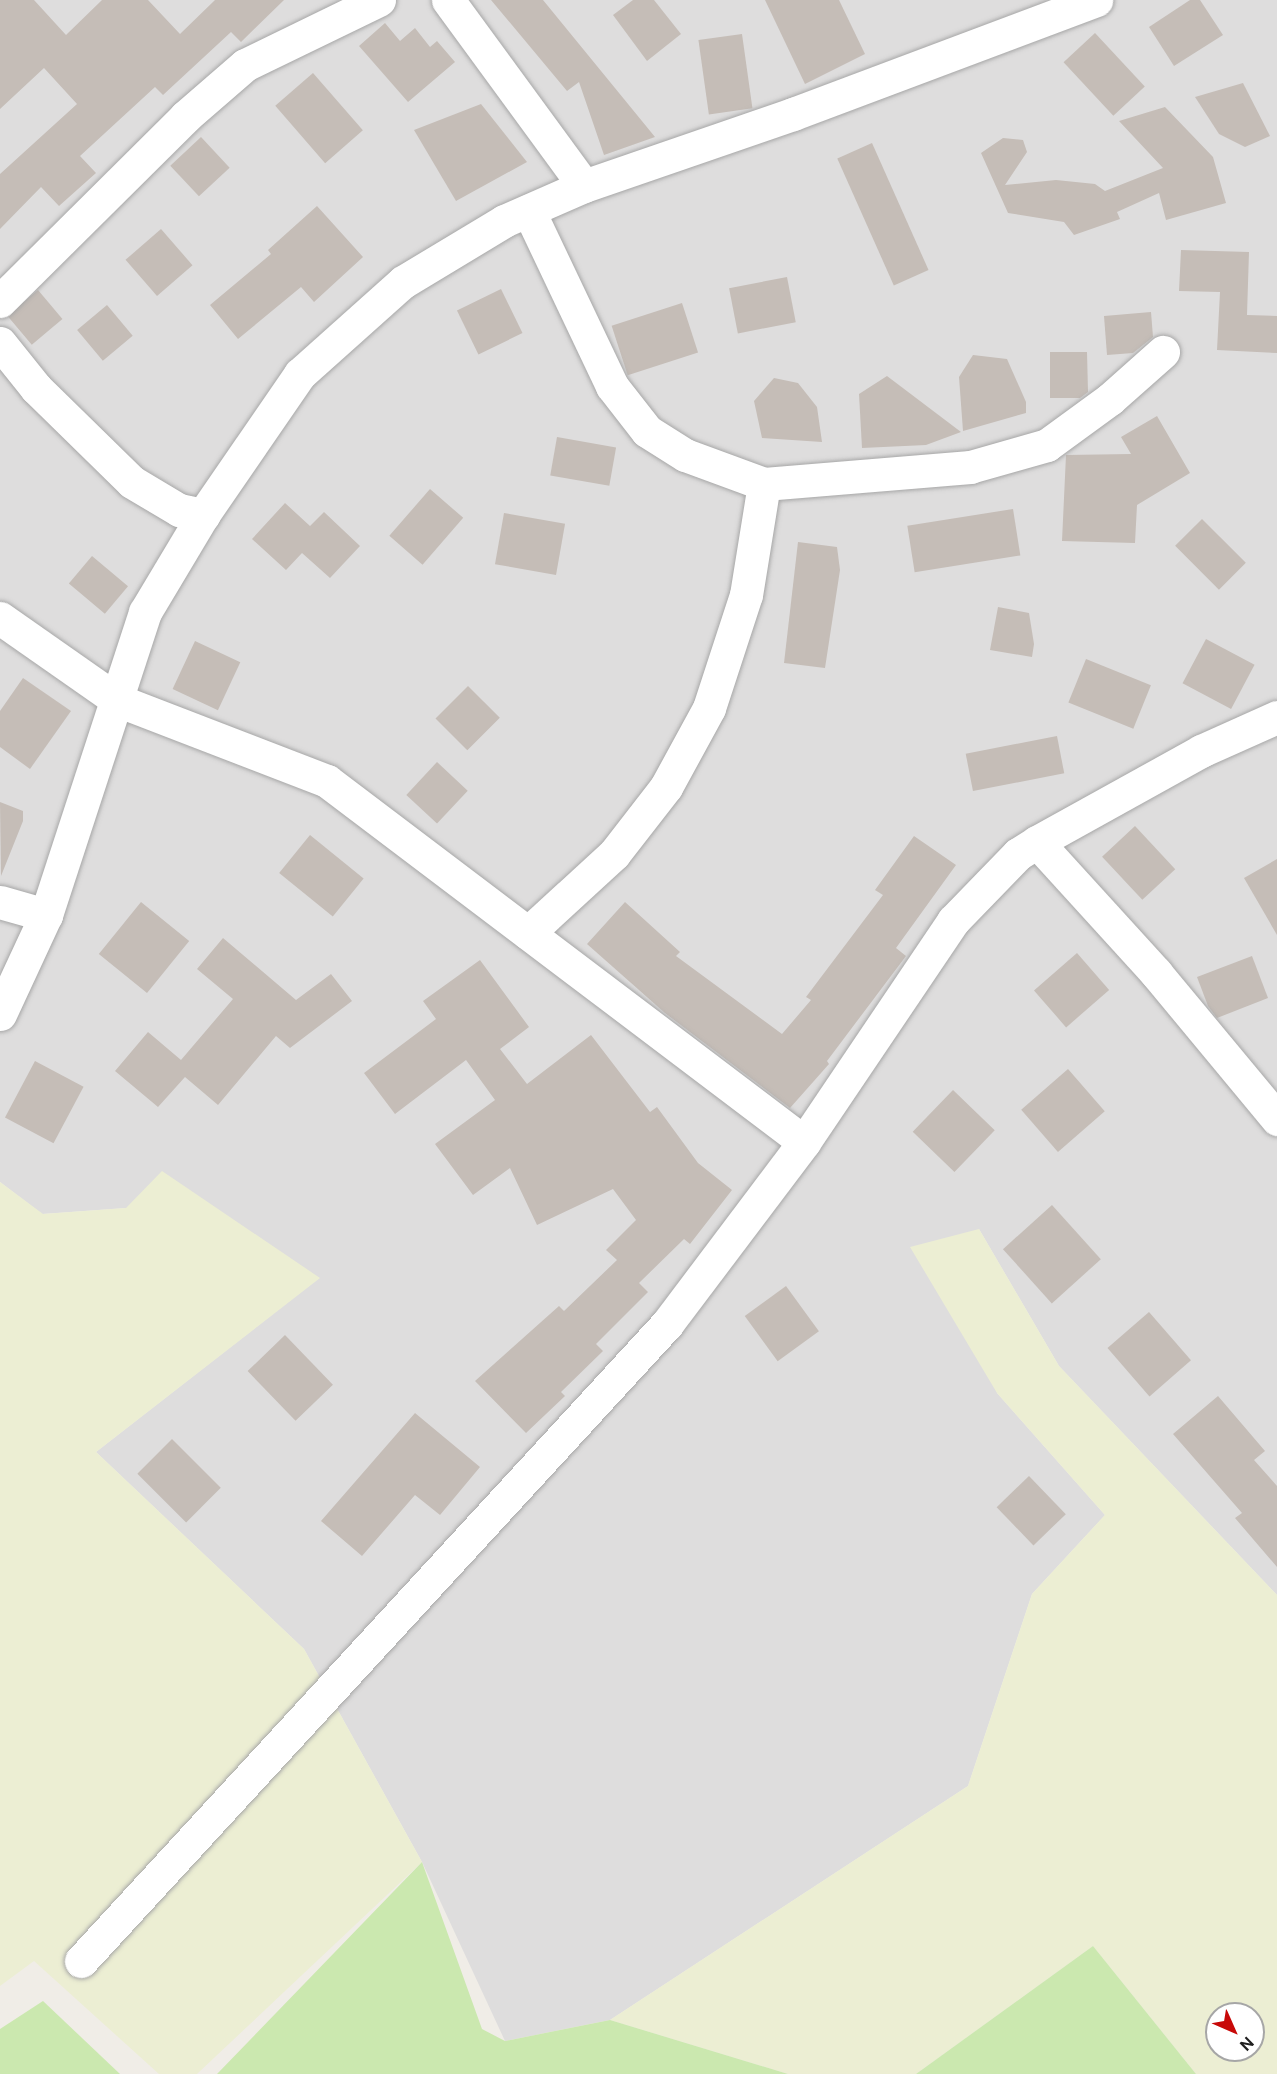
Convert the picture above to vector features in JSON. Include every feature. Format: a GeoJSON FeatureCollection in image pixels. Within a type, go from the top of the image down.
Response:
{"type":"FeatureCollection","features":[{"type":"Feature","properties":{"kind":"street"},"geometry":{"type":"LineString","coordinates":[[0,301],[184,117],[245,65],[379,0]]}},
{"type":"Feature","properties":{"kind":"street"},"geometry":{"type":"LineString","coordinates":[[448,0],[584,186]]}},
{"type":"Feature","properties":{"kind":"street"},"geometry":{"type":"LineString","coordinates":[[0,1014],[46,915],[145,612],[203,515],[300,374],[403,282],[529,211],[584,186],[793,114],[1096,0]]}},
{"type":"Feature","properties":{"kind":"street"},"geometry":{"type":"LineString","coordinates":[[529,211],[612,386],[647,431],[685,455],[764,484],[970,467],[1047,445],[1110,399],[1163,352]]}},
{"type":"Feature","properties":{"kind":"street"},"geometry":{"type":"LineString","coordinates":[[0,342],[36,388],[132,482],[179,510],[203,515]]}},
{"type":"Feature","properties":{"kind":"street"},"geometry":{"type":"LineString","coordinates":[[528,933],[614,854],[666,787],[709,708],[747,596],[764,484]]}},
{"type":"Feature","properties":{"kind":"street"},"geometry":{"type":"LineString","coordinates":[[0,618],[117,700],[327,781],[804,1142]]}},
{"type":"Feature","properties":{"kind":"street"},"geometry":{"type":"LineString","coordinates":[[81,1961],[667,1324],[804,1142],[953,921],[1018,854],[1037,842],[1201,751],[1277,717]]}},
{"type":"Feature","properties":{"kind":"street"},"geometry":{"type":"LineString","coordinates":[[1037,842],[1156,973],[1277,1119]]}},
{"type":"Feature","properties":{"kind":"street"},"geometry":{"type":"LineString","coordinates":[[0,902],[46,915]]}},
{"type":"Feature","properties":{"kind":"shaded area"},"geometry":{"type":"Polygon","coordinates":[[[0,0],[1277,0],[1277,1595],[1059,1366],[979,1229],[997,1393],[1105,1515],[1032,1594],[968,1786],[610,2020],[505,2041],[422,1862],[304,1649],[96,1452],[319,1278],[126,1208],[42,1214],[0,1182],[0,0]]]}},
{"type":"Feature","properties":{"kind":"green space"},"geometry":{"type":"Polygon","coordinates":[[[162,1171],[320,1278],[96,1452],[304,1649],[422,1862],[197,2074],[159,2074],[34,1961],[0,1986],[0,1182],[43,1214],[126,1208],[162,1171]]]}},
{"type":"Feature","properties":{"kind":"green space"},"geometry":{"type":"Polygon","coordinates":[[[979,1229],[1059,1366],[1277,1595],[1277,2074],[1196,2074],[1093,1946],[916,2074],[788,2074],[610,2020],[968,1786],[1032,1594],[1105,1515],[997,1393],[910,1247],[979,1229]]]}},
{"type":"Feature","properties":{"kind":"green space"},"geometry":{"type":"Polygon","coordinates":[[[422,1862],[482,2029],[505,2041],[610,2020],[788,2074],[217,2074],[422,1862]]]}},
{"type":"Feature","properties":{"kind":"green space"},"geometry":{"type":"Polygon","coordinates":[[[1093,1946],[1196,2074],[916,2074],[1093,1946]]]}},
{"type":"Feature","properties":{"kind":"green space"},"geometry":{"type":"Polygon","coordinates":[[[43,2001],[120,2074],[0,2074],[0,2029],[43,2001]]]}},
{"type":"Feature","properties":{"kind":"building"},"geometry":{"type":"Polygon","coordinates":[[[0,0],[34,0],[66,35],[102,0],[148,0],[180,34],[215,0],[284,0],[241,42],[231,32],[163,95],[155,87],[80,156],[96,173],[59,206],[41,187],[0,229],[0,174],[77,104],[44,68],[0,109],[0,0]]]}},
{"type":"Feature","properties":{"kind":"building"},"geometry":{"type":"Polygon","coordinates":[[[491,0],[543,0],[655,137],[604,155],[579,82],[567,91],[491,0]]]}},
{"type":"Feature","properties":{"kind":"building"},"geometry":{"type":"Polygon","coordinates":[[[633,0],[654,0],[681,34],[647,61],[613,15],[633,0]]]}},
{"type":"Feature","properties":{"kind":"building"},"geometry":{"type":"Polygon","coordinates":[[[765,0],[839,0],[865,54],[805,84],[765,0]]]}},
{"type":"Feature","properties":{"kind":"building"},"geometry":{"type":"Polygon","coordinates":[[[1190,0],[1200,0],[1223,35],[1174,66],[1149,27],[1190,0]]]}},
{"type":"Feature","properties":{"kind":"building"},"geometry":{"type":"Polygon","coordinates":[[[385,23],[400,41],[415,28],[430,47],[437,41],[455,62],[408,102],[359,46],[385,23]]]}},
{"type":"Feature","properties":{"kind":"building"},"geometry":{"type":"Polygon","coordinates":[[[1095,33],[1145,86],[1113,116],[1064,62],[1095,33]]]}},
{"type":"Feature","properties":{"kind":"building"},"geometry":{"type":"Polygon","coordinates":[[[742,34],[752,108],[709,114],[698,40],[742,34]]]}},
{"type":"Feature","properties":{"kind":"building"},"geometry":{"type":"Polygon","coordinates":[[[313,73],[363,130],[325,163],[275,106],[313,73]]]}},
{"type":"Feature","properties":{"kind":"building"},"geometry":{"type":"Polygon","coordinates":[[[1243,83],[1270,136],[1245,147],[1219,134],[1195,97],[1243,83]]]}},
{"type":"Feature","properties":{"kind":"building"},"geometry":{"type":"Polygon","coordinates":[[[481,104],[527,162],[456,201],[414,130],[481,104]]]}},
{"type":"Feature","properties":{"kind":"building"},"geometry":{"type":"Polygon","coordinates":[[[1165,107],[1213,157],[1226,203],[1166,220],[1159,193],[1117,212],[1120,219],[1074,235],[1064,222],[1008,213],[981,153],[1003,138],[1023,140],[1027,152],[1005,185],[1056,180],[1095,184],[1105,191],[1163,168],[1119,121],[1165,107]]]}},
{"type":"Feature","properties":{"kind":"building"},"geometry":{"type":"Polygon","coordinates":[[[201,137],[230,168],[199,196],[170,166],[201,137]]]}},
{"type":"Feature","properties":{"kind":"building"},"geometry":{"type":"Polygon","coordinates":[[[872,143],[929,270],[894,285],[837,158],[872,143]]]}},
{"type":"Feature","properties":{"kind":"building"},"geometry":{"type":"Polygon","coordinates":[[[317,206],[363,257],[314,302],[301,287],[238,339],[210,305],[271,254],[268,250],[317,206]]]}},
{"type":"Feature","properties":{"kind":"building"},"geometry":{"type":"Polygon","coordinates":[[[161,229],[192,265],[157,296],[126,260],[161,229]]]}},
{"type":"Feature","properties":{"kind":"building"},"geometry":{"type":"Polygon","coordinates":[[[1181,250],[1249,252],[1247,315],[1277,316],[1277,353],[1217,350],[1220,292],[1179,291],[1181,250]]]}},
{"type":"Feature","properties":{"kind":"building"},"geometry":{"type":"Polygon","coordinates":[[[787,277],[796,322],[738,333],[729,288],[787,277]]]}},
{"type":"Feature","properties":{"kind":"building"},"geometry":{"type":"Polygon","coordinates":[[[501,289],[522,333],[478,355],[457,310],[501,289]]]}},
{"type":"Feature","properties":{"kind":"building"},"geometry":{"type":"Polygon","coordinates":[[[38,290],[62,319],[32,345],[7,316],[38,290]]]}},
{"type":"Feature","properties":{"kind":"building"},"geometry":{"type":"Polygon","coordinates":[[[682,303],[698,352],[628,375],[612,326],[682,303]]]}},
{"type":"Feature","properties":{"kind":"building"},"geometry":{"type":"Polygon","coordinates":[[[107,305],[133,336],[103,361],[77,330],[107,305]]]}},
{"type":"Feature","properties":{"kind":"building"},"geometry":{"type":"Polygon","coordinates":[[[1151,312],[1153,337],[1133,353],[1107,355],[1104,316],[1151,312]]]}},
{"type":"Feature","properties":{"kind":"building"},"geometry":{"type":"Polygon","coordinates":[[[1050,352],[1087,352],[1088,392],[1080,398],[1050,398],[1050,352]]]}},
{"type":"Feature","properties":{"kind":"building"},"geometry":{"type":"Polygon","coordinates":[[[973,355],[1007,359],[1026,402],[1026,413],[963,431],[959,377],[973,355]]]}},
{"type":"Feature","properties":{"kind":"building"},"geometry":{"type":"Polygon","coordinates":[[[887,376],[961,432],[926,445],[862,448],[859,394],[887,376]]]}},
{"type":"Feature","properties":{"kind":"building"},"geometry":{"type":"Polygon","coordinates":[[[774,378],[798,383],[817,407],[822,442],[762,438],[754,401],[774,378]]]}},
{"type":"Feature","properties":{"kind":"building"},"geometry":{"type":"Polygon","coordinates":[[[1157,416],[1190,473],[1137,505],[1135,543],[1062,541],[1066,455],[1131,454],[1121,437],[1157,416]]]}},
{"type":"Feature","properties":{"kind":"building"},"geometry":{"type":"Polygon","coordinates":[[[557,437],[616,447],[609,486],[550,475],[557,437]]]}},
{"type":"Feature","properties":{"kind":"building"},"geometry":{"type":"Polygon","coordinates":[[[430,489],[463,518],[423,565],[389,536],[430,489]]]}},
{"type":"Feature","properties":{"kind":"building"},"geometry":{"type":"Polygon","coordinates":[[[285,503],[310,526],[324,512],[360,546],[330,578],[302,553],[286,570],[252,539],[285,503]]]}},
{"type":"Feature","properties":{"kind":"building"},"geometry":{"type":"Polygon","coordinates":[[[1013,509],[1020,555],[915,572],[907,526],[1013,509]]]}},
{"type":"Feature","properties":{"kind":"building"},"geometry":{"type":"Polygon","coordinates":[[[504,513],[565,524],[556,575],[495,564],[504,513]]]}},
{"type":"Feature","properties":{"kind":"building"},"geometry":{"type":"Polygon","coordinates":[[[1202,519],[1246,563],[1219,590],[1175,546],[1202,519]]]}},
{"type":"Feature","properties":{"kind":"building"},"geometry":{"type":"Polygon","coordinates":[[[798,542],[837,547],[840,570],[825,668],[784,663],[798,542]]]}},
{"type":"Feature","properties":{"kind":"building"},"geometry":{"type":"Polygon","coordinates":[[[92,556],[128,586],[105,614],[69,584],[92,556]]]}},
{"type":"Feature","properties":{"kind":"building"},"geometry":{"type":"Polygon","coordinates":[[[998,607],[1029,613],[1034,644],[1032,657],[990,650],[998,607]]]}},
{"type":"Feature","properties":{"kind":"building"},"geometry":{"type":"Polygon","coordinates":[[[1206,639],[1255,665],[1231,709],[1183,683],[1206,639]]]}},
{"type":"Feature","properties":{"kind":"building"},"geometry":{"type":"Polygon","coordinates":[[[195,641],[240,662],[218,710],[173,689],[195,641]]]}},
{"type":"Feature","properties":{"kind":"building"},"geometry":{"type":"Polygon","coordinates":[[[1086,659],[1151,685],[1133,729],[1068,703],[1086,659]]]}},
{"type":"Feature","properties":{"kind":"building"},"geometry":{"type":"Polygon","coordinates":[[[23,678],[71,711],[30,769],[0,747],[0,711],[23,678]]]}},
{"type":"Feature","properties":{"kind":"building"},"geometry":{"type":"Polygon","coordinates":[[[468,686],[500,718],[467,750],[435,719],[468,686]]]}},
{"type":"Feature","properties":{"kind":"building"},"geometry":{"type":"Polygon","coordinates":[[[1057,736],[1064,773],[973,791],[966,754],[1057,736]]]}},
{"type":"Feature","properties":{"kind":"building"},"geometry":{"type":"Polygon","coordinates":[[[437,762],[468,791],[437,824],[406,795],[437,762]]]}},
{"type":"Feature","properties":{"kind":"building"},"geometry":{"type":"Polygon","coordinates":[[[0,802],[23,811],[23,821],[1,876],[0,802]]]}},
{"type":"Feature","properties":{"kind":"building"},"geometry":{"type":"Polygon","coordinates":[[[1135,826],[1175,869],[1142,900],[1102,857],[1135,826]]]}},
{"type":"Feature","properties":{"kind":"building"},"geometry":{"type":"Polygon","coordinates":[[[310,835],[364,878],[333,917],[279,873],[310,835]]]}},
{"type":"Feature","properties":{"kind":"building"},"geometry":{"type":"Polygon","coordinates":[[[914,836],[956,865],[896,948],[906,956],[827,1061],[829,1064],[790,1108],[665,1013],[587,944],[625,902],[680,952],[676,956],[782,1034],[811,1000],[806,997],[883,895],[875,890],[914,836]]]}},
{"type":"Feature","properties":{"kind":"building"},"geometry":{"type":"Polygon","coordinates":[[[1277,859],[1277,935],[1244,878],[1277,859]]]}},
{"type":"Feature","properties":{"kind":"building"},"geometry":{"type":"Polygon","coordinates":[[[141,902],[189,941],[147,993],[99,954],[141,902]]]}},
{"type":"Feature","properties":{"kind":"building"},"geometry":{"type":"Polygon","coordinates":[[[223,938],[296,1000],[331,974],[352,1001],[290,1048],[276,1036],[218,1105],[185,1077],[158,1107],[115,1071],[148,1032],[181,1060],[233,999],[197,969],[223,938]]]}},
{"type":"Feature","properties":{"kind":"building"},"geometry":{"type":"Polygon","coordinates":[[[1077,953],[1109,990],[1066,1027],[1034,990],[1077,953]]]}},
{"type":"Feature","properties":{"kind":"building"},"geometry":{"type":"Polygon","coordinates":[[[1252,956],[1268,998],[1217,1018],[1208,1006],[1197,977],[1252,956]]]}},
{"type":"Feature","properties":{"kind":"building"},"geometry":{"type":"Polygon","coordinates":[[[480,960],[529,1027],[500,1049],[527,1084],[591,1035],[650,1112],[657,1107],[698,1163],[732,1190],[690,1244],[684,1239],[639,1283],[648,1292],[596,1344],[603,1351],[561,1392],[565,1396],[526,1433],[475,1381],[559,1306],[564,1311],[617,1260],[606,1250],[636,1220],[613,1189],[537,1225],[510,1168],[473,1195],[435,1144],[495,1100],[466,1060],[395,1114],[364,1073],[436,1019],[423,1001],[480,960]]]}},
{"type":"Feature","properties":{"kind":"building"},"geometry":{"type":"Polygon","coordinates":[[[35,1061],[84,1087],[54,1143],[5,1118],[35,1061]]]}},
{"type":"Feature","properties":{"kind":"building"},"geometry":{"type":"Polygon","coordinates":[[[1068,1069],[1105,1111],[1058,1152],[1021,1110],[1068,1069]]]}},
{"type":"Feature","properties":{"kind":"building"},"geometry":{"type":"Polygon","coordinates":[[[953,1090],[995,1130],[954,1172],[913,1132],[953,1090]]]}},
{"type":"Feature","properties":{"kind":"building"},"geometry":{"type":"Polygon","coordinates":[[[1052,1205],[1101,1259],[1052,1303],[1003,1249],[1052,1205]]]}},
{"type":"Feature","properties":{"kind":"building"},"geometry":{"type":"Polygon","coordinates":[[[786,1286],[819,1331],[778,1361],[745,1316],[786,1286]]]}},
{"type":"Feature","properties":{"kind":"building"},"geometry":{"type":"Polygon","coordinates":[[[1149,1312],[1191,1360],[1149,1396],[1107,1348],[1149,1312]]]}},
{"type":"Feature","properties":{"kind":"building"},"geometry":{"type":"Polygon","coordinates":[[[285,1335],[333,1385],[296,1421],[248,1371],[285,1335]]]}},
{"type":"Feature","properties":{"kind":"building"},"geometry":{"type":"Polygon","coordinates":[[[1218,1396],[1265,1451],[1254,1460],[1277,1486],[1277,1567],[1235,1518],[1242,1513],[1173,1434],[1218,1396]]]}},
{"type":"Feature","properties":{"kind":"building"},"geometry":{"type":"Polygon","coordinates":[[[415,1413],[480,1467],[440,1515],[415,1495],[362,1556],[321,1521],[415,1413]]]}},
{"type":"Feature","properties":{"kind":"building"},"geometry":{"type":"Polygon","coordinates":[[[172,1439],[221,1488],[186,1522],[137,1474],[172,1439]]]}},
{"type":"Feature","properties":{"kind":"building"},"geometry":{"type":"Polygon","coordinates":[[[1029,1476],[1066,1514],[1033,1545],[997,1507],[1029,1476]]]}}]}
